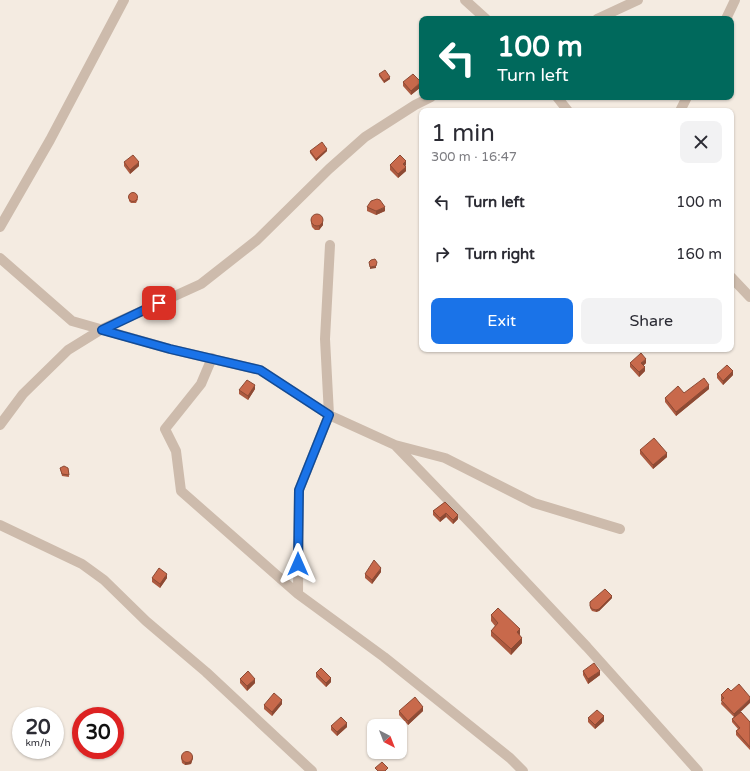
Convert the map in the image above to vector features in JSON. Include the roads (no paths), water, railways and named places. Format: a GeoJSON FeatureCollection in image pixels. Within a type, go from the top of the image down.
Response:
{"type":"FeatureCollection","features":[{"type":"Feature","properties":{"kind":"street"},"geometry":{"type":"LineString","coordinates":[[0,227],[50,140],[124,0]]}},
{"type":"Feature","properties":{"kind":"street"},"geometry":{"type":"LineString","coordinates":[[465,0],[483,16]]}},
{"type":"Feature","properties":{"kind":"street"},"geometry":{"type":"LineString","coordinates":[[603,16],[638,0]]}},
{"type":"Feature","properties":{"kind":"street"},"geometry":{"type":"LineString","coordinates":[[727,16],[735,0]]}},
{"type":"Feature","properties":{"kind":"street"},"geometry":{"type":"LineString","coordinates":[[0,425],[23,394],[68,350],[102,330],[201,284],[257,240],[329,169],[365,137],[425,100]]}},
{"type":"Feature","properties":{"kind":"street"},"geometry":{"type":"LineString","coordinates":[[559,100],[566,108]]}},
{"type":"Feature","properties":{"kind":"street"},"geometry":{"type":"LineString","coordinates":[[298,594],[299,490],[329,415],[325,339],[330,245]]}},
{"type":"Feature","properties":{"kind":"street"},"geometry":{"type":"LineString","coordinates":[[0,258],[72,321],[170,349],[260,370],[329,415],[395,445],[445,458],[534,503],[620,529]]}},
{"type":"Feature","properties":{"kind":"street"},"geometry":{"type":"LineString","coordinates":[[734,280],[750,297]]}},
{"type":"Feature","properties":{"kind":"street"},"geometry":{"type":"LineString","coordinates":[[212,358],[201,384],[165,429],[176,451],[180,491],[298,594],[384,657],[510,758],[523,771]]}},
{"type":"Feature","properties":{"kind":"street"},"geometry":{"type":"LineString","coordinates":[[395,445],[587,647],[698,771]]}},
{"type":"Feature","properties":{"kind":"street"},"geometry":{"type":"LineString","coordinates":[[0,525],[82,564],[104,580],[146,621],[206,672],[312,771]]}}]}
